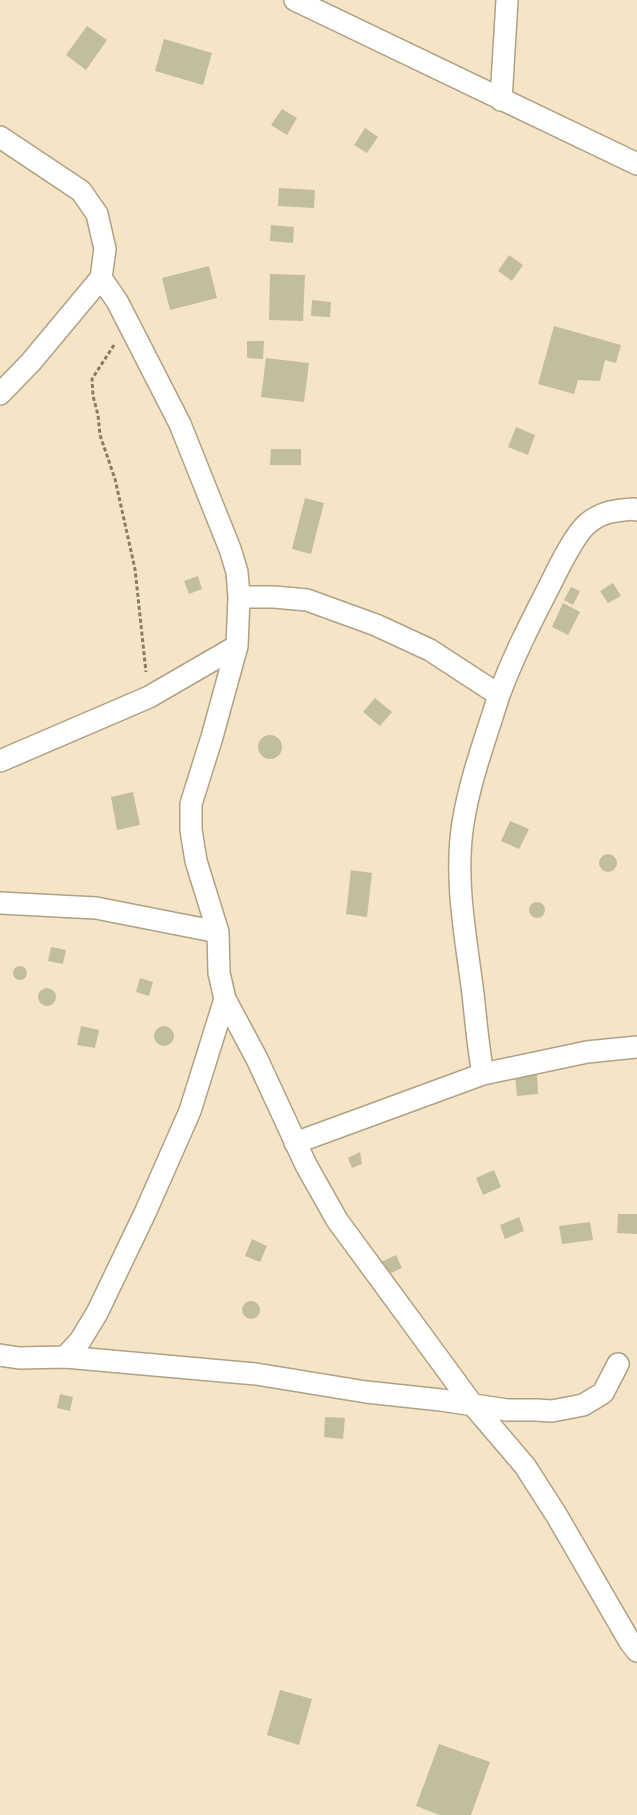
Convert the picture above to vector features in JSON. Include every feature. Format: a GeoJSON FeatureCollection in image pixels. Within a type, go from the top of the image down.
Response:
{"type":"FeatureCollection","features":[{"type":"Feature","properties":{"kind":"street"},"geometry":{"type":"LineString","coordinates":[[501,100],[507,0]]}},
{"type":"Feature","properties":{"kind":"street"},"geometry":{"type":"LineString","coordinates":[[300,1],[501,100],[637,164]]}},
{"type":"Feature","properties":{"kind":"street"},"geometry":{"type":"LineString","coordinates":[[0,137],[81,191],[97,214],[105,249],[100,278],[31,362],[0,394]]}},
{"type":"Feature","properties":{"kind":"street"},"geometry":{"type":"LineString","coordinates":[[100,278],[117,301],[180,424],[230,549],[236,572],[239,597],[237,646],[191,804],[191,830],[196,861],[218,932],[219,973],[226,999],[257,1059],[295,1143],[337,1220],[472,1404],[525,1466],[637,1651]]}},
{"type":"Feature","properties":{"kind":"street"},"geometry":{"type":"LineString","coordinates":[[483,1074],[477,1045],[473,994],[466,948],[461,861],[462,825],[469,790],[507,672],[563,559],[585,526],[604,512],[637,510]]}},
{"type":"Feature","properties":{"kind":"street"},"geometry":{"type":"LineString","coordinates":[[239,597],[274,597],[307,600],[376,625],[430,650],[499,694]]}},
{"type":"Feature","properties":{"kind":"street"},"geometry":{"type":"LineString","coordinates":[[0,761],[149,697],[237,646]]}},
{"type":"Feature","properties":{"kind":"street"},"geometry":{"type":"LineString","coordinates":[[0,903],[96,908],[218,932]]}},
{"type":"Feature","properties":{"kind":"street"},"geometry":{"type":"LineString","coordinates":[[65,1356],[80,1341],[97,1313],[190,1112],[226,999]]}},
{"type":"Feature","properties":{"kind":"street"},"geometry":{"type":"LineString","coordinates":[[295,1143],[483,1074],[587,1052],[637,1047]]}},
{"type":"Feature","properties":{"kind":"street"},"geometry":{"type":"LineString","coordinates":[[0,1355],[19,1358],[65,1356],[256,1374],[366,1392],[472,1404],[507,1410],[552,1411],[583,1405],[603,1394],[618,1364]]}},
{"type":"Feature","properties":{"kind":"path"},"geometry":{"type":"LineString","coordinates":[[128,322],[92,379],[100,436],[114,478],[135,569],[149,697]]}},
{"type":"Feature","properties":{"kind":"building"},"geometry":{"type":"Polygon","coordinates":[[[87,26],[107,40],[86,70],[66,55],[87,26]]]}},
{"type":"Feature","properties":{"kind":"building"},"geometry":{"type":"Polygon","coordinates":[[[164,39],[212,53],[203,85],[155,71],[164,39]]]}},
{"type":"Feature","properties":{"kind":"building"},"geometry":{"type":"Polygon","coordinates":[[[282,109],[297,118],[287,135],[271,125],[282,109]]]}},
{"type":"Feature","properties":{"kind":"building"},"geometry":{"type":"Polygon","coordinates":[[[365,128],[378,137],[367,153],[354,145],[365,128]]]}},
{"type":"Feature","properties":{"kind":"building"},"geometry":{"type":"Polygon","coordinates":[[[279,188],[315,190],[314,208],[278,206],[279,188]]]}},
{"type":"Feature","properties":{"kind":"building"},"geometry":{"type":"Polygon","coordinates":[[[271,225],[294,227],[293,243],[270,241],[271,225]]]}},
{"type":"Feature","properties":{"kind":"building"},"geometry":{"type":"Polygon","coordinates":[[[509,255],[523,265],[512,281],[498,271],[509,255]]]}},
{"type":"Feature","properties":{"kind":"building"},"geometry":{"type":"Polygon","coordinates":[[[209,266],[217,298],[170,310],[162,278],[209,266]]]}},
{"type":"Feature","properties":{"kind":"building"},"geometry":{"type":"Polygon","coordinates":[[[270,274],[305,275],[303,321],[269,320],[270,274]]]}},
{"type":"Feature","properties":{"kind":"building"},"geometry":{"type":"Polygon","coordinates":[[[312,300],[331,302],[330,317],[311,316],[312,300]]]}},
{"type":"Feature","properties":{"kind":"building"},"geometry":{"type":"Polygon","coordinates":[[[554,326],[621,345],[616,363],[605,360],[600,381],[578,380],[574,394],[538,384],[554,326]]]}},
{"type":"Feature","properties":{"kind":"building"},"geometry":{"type":"Polygon","coordinates":[[[247,341],[264,341],[263,359],[247,358],[247,341]]]}},
{"type":"Feature","properties":{"kind":"building"},"geometry":{"type":"Polygon","coordinates":[[[266,358],[309,363],[304,402],[261,397],[266,358]]]}},
{"type":"Feature","properties":{"kind":"building"},"geometry":{"type":"Polygon","coordinates":[[[516,427],[535,435],[528,455],[508,447],[516,427]]]}},
{"type":"Feature","properties":{"kind":"building"},"geometry":{"type":"Polygon","coordinates":[[[271,449],[301,449],[301,465],[270,465],[271,449]]]}},
{"type":"Feature","properties":{"kind":"building"},"geometry":{"type":"Polygon","coordinates":[[[305,498],[324,503],[311,554],[292,549],[305,498]]]}},
{"type":"Feature","properties":{"kind":"building"},"geometry":{"type":"Polygon","coordinates":[[[198,576],[202,589],[189,594],[184,581],[198,576]]]}},
{"type":"Feature","properties":{"kind":"building"},"geometry":{"type":"Polygon","coordinates":[[[613,583],[621,596],[608,603],[600,591],[613,583]]]}},
{"type":"Feature","properties":{"kind":"building"},"geometry":{"type":"Polygon","coordinates":[[[571,587],[580,591],[573,605],[564,600],[571,587]]]}},
{"type":"Feature","properties":{"kind":"building"},"geometry":{"type":"Polygon","coordinates":[[[563,603],[580,612],[568,635],[552,627],[563,603]]]}},
{"type":"Feature","properties":{"kind":"building"},"geometry":{"type":"Polygon","coordinates":[[[375,698],[392,712],[380,726],[363,712],[375,698]]]}},
{"type":"Feature","properties":{"kind":"building"},"geometry":{"type":"Polygon","coordinates":[[[270,735],[279,738],[282,747],[279,756],[270,759],[261,756],[258,747],[261,738],[270,735]]]}},
{"type":"Feature","properties":{"kind":"building"},"geometry":{"type":"Polygon","coordinates":[[[133,792],[140,825],[117,830],[111,797],[133,792]]]}},
{"type":"Feature","properties":{"kind":"building"},"geometry":{"type":"Polygon","coordinates":[[[510,821],[529,829],[519,849],[501,841],[510,821]]]}},
{"type":"Feature","properties":{"kind":"building"},"geometry":{"type":"Polygon","coordinates":[[[608,854],[614,857],[617,863],[614,869],[608,872],[602,869],[599,863],[602,857],[608,854]]]}},
{"type":"Feature","properties":{"kind":"building"},"geometry":{"type":"Polygon","coordinates":[[[351,870],[372,873],[367,917],[346,914],[351,870]]]}},
{"type":"Feature","properties":{"kind":"building"},"geometry":{"type":"Polygon","coordinates":[[[537,902],[545,910],[537,918],[529,910],[537,902]]]}},
{"type":"Feature","properties":{"kind":"building"},"geometry":{"type":"Polygon","coordinates":[[[51,947],[66,950],[63,964],[48,961],[51,947]]]}},
{"type":"Feature","properties":{"kind":"building"},"geometry":{"type":"Polygon","coordinates":[[[17,966],[23,966],[27,973],[23,980],[17,980],[13,976],[13,970],[17,966]]]}},
{"type":"Feature","properties":{"kind":"building"},"geometry":{"type":"Polygon","coordinates":[[[140,978],[153,982],[149,996],[136,992],[140,978]]]}},
{"type":"Feature","properties":{"kind":"building"},"geometry":{"type":"Polygon","coordinates":[[[43,988],[51,988],[56,993],[54,1004],[43,1006],[38,1001],[38,993],[43,988]]]}},
{"type":"Feature","properties":{"kind":"building"},"geometry":{"type":"Polygon","coordinates":[[[81,1026],[99,1030],[95,1048],[77,1045],[81,1026]]]}},
{"type":"Feature","properties":{"kind":"building"},"geometry":{"type":"Polygon","coordinates":[[[164,1026],[171,1029],[174,1036],[171,1043],[164,1046],[157,1043],[154,1036],[157,1029],[164,1026]]]}},
{"type":"Feature","properties":{"kind":"building"},"geometry":{"type":"Polygon","coordinates":[[[537,1074],[538,1094],[517,1096],[515,1076],[537,1074]]]}},
{"type":"Feature","properties":{"kind":"building"},"geometry":{"type":"Polygon","coordinates":[[[360,1152],[362,1164],[352,1168],[348,1158],[360,1152]]]}},
{"type":"Feature","properties":{"kind":"building"},"geometry":{"type":"Polygon","coordinates":[[[494,1170],[501,1187],[483,1195],[476,1178],[494,1170]]]}},
{"type":"Feature","properties":{"kind":"building"},"geometry":{"type":"Polygon","coordinates":[[[618,1214],[637,1214],[637,1234],[617,1233],[618,1214]]]}},
{"type":"Feature","properties":{"kind":"building"},"geometry":{"type":"Polygon","coordinates":[[[519,1217],[524,1231],[505,1239],[500,1225],[519,1217]]]}},
{"type":"Feature","properties":{"kind":"building"},"geometry":{"type":"Polygon","coordinates":[[[590,1222],[593,1240],[562,1244],[559,1226],[590,1222]]]}},
{"type":"Feature","properties":{"kind":"building"},"geometry":{"type":"Polygon","coordinates":[[[252,1239],[267,1246],[260,1262],[245,1256],[252,1239]]]}},
{"type":"Feature","properties":{"kind":"building"},"geometry":{"type":"Polygon","coordinates":[[[396,1255],[402,1268],[387,1275],[381,1262],[396,1255]]]}},
{"type":"Feature","properties":{"kind":"building"},"geometry":{"type":"Polygon","coordinates":[[[251,1301],[259,1306],[260,1310],[255,1318],[251,1319],[243,1314],[242,1310],[247,1302],[251,1301]]]}},
{"type":"Feature","properties":{"kind":"building"},"geometry":{"type":"Polygon","coordinates":[[[60,1394],[73,1397],[70,1411],[57,1408],[60,1394]]]}},
{"type":"Feature","properties":{"kind":"building"},"geometry":{"type":"Polygon","coordinates":[[[325,1417],[345,1418],[343,1439],[324,1437],[325,1417]]]}},
{"type":"Feature","properties":{"kind":"building"},"geometry":{"type":"Polygon","coordinates":[[[280,1690],[312,1699],[299,1745],[267,1735],[280,1690]]]}},
{"type":"Feature","properties":{"kind":"building"},"geometry":{"type":"Polygon","coordinates":[[[439,1744],[490,1762],[471,1815],[440,1815],[416,1806],[439,1744]]]}}]}
